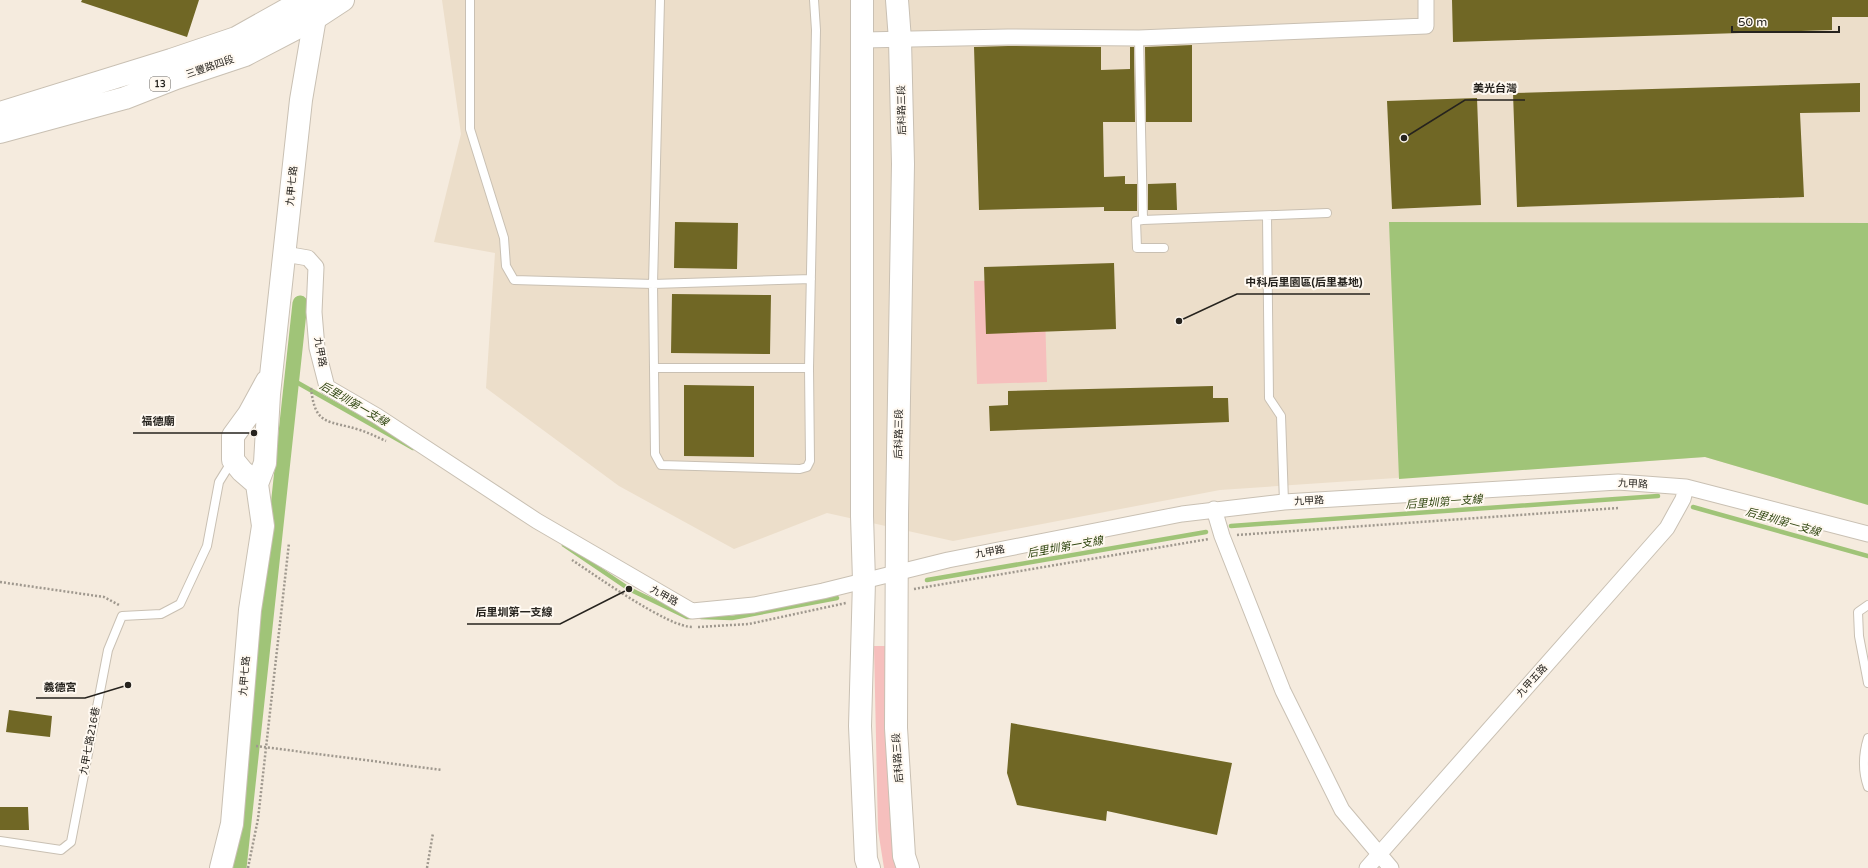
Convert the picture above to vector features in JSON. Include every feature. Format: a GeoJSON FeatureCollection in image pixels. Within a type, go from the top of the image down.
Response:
{"type":"FeatureCollection","features":[{"type":"Feature","properties":{"kind":"street","name":"三豐路四段"},"geometry":{"type":"LineString","coordinates":[[0,113],[171,60],[236,38],[304,0]]}},
{"type":"Feature","properties":{"kind":"street","name":"三豐路四段"},"geometry":{"type":"LineString","coordinates":[[0,132],[125,98],[176,78],[246,55],[316,10],[342,0]]}},
{"type":"Feature","properties":{"kind":"street"},"geometry":{"type":"LineString","coordinates":[[862,0],[862,516],[864,581],[860,726],[866,859],[869,868]]}},
{"type":"Feature","properties":{"kind":"street","name":"后科路三段"},"geometry":{"type":"LineString","coordinates":[[897,0],[900,40],[903,164],[896,728],[904,856],[908,868]]}},
{"type":"Feature","properties":{"kind":"street"},"geometry":{"type":"LineString","coordinates":[[863,40],[1008,37],[1139,38],[1426,26],[1426,0]]}},
{"type":"Feature","properties":{"kind":"street","name":"九甲七路"},"geometry":{"type":"LineString","coordinates":[[221,868],[232,824],[250,610],[263,526],[257,484],[265,463],[272,374],[301,100],[316,10]]}},
{"type":"Feature","properties":{"kind":"street","name":"九甲路"},"geometry":{"type":"LineString","coordinates":[[285,254],[308,258],[316,267],[314,312],[317,348],[327,387],[377,416],[537,521],[692,611],[754,605],[864,581],[956,558],[1182,514],[1214,509],[1284,502],[1618,482],[1686,487],[1868,534]]}},
{"type":"Feature","properties":{"kind":"street","name":"九甲七路"},"geometry":{"type":"LineString","coordinates":[[233,460],[234,436],[249,414],[272,374]]}},
{"type":"Feature","properties":{"kind":"street"},"geometry":{"type":"LineString","coordinates":[[233,460],[242,471],[257,484]]}},
{"type":"Feature","properties":{"kind":"street","name":"九甲五路"},"geometry":{"type":"LineString","coordinates":[[1367,868],[1667,528],[1683,499],[1686,487]]}},
{"type":"Feature","properties":{"kind":"street"},"geometry":{"type":"LineString","coordinates":[[1214,509],[1222,536],[1283,691],[1342,810],[1391,868]]}},
{"type":"Feature","properties":{"kind":"lane"},"geometry":{"type":"LineString","coordinates":[[470,0],[470,130],[504,238],[506,266],[514,280],[653,284],[811,279]]}},
{"type":"Feature","properties":{"kind":"lane"},"geometry":{"type":"LineString","coordinates":[[660,0],[653,284],[655,454],[661,466],[800,469],[807,467],[810,461],[809,368],[816,30],[814,0]]}},
{"type":"Feature","properties":{"kind":"lane"},"geometry":{"type":"LineString","coordinates":[[1139,38],[1143,220]]}},
{"type":"Feature","properties":{"kind":"lane"},"geometry":{"type":"LineString","coordinates":[[1164,248],[1137,248],[1136,221],[1327,213]]}},
{"type":"Feature","properties":{"kind":"lane"},"geometry":{"type":"LineString","coordinates":[[1268,216],[1269,398],[1282,416],[1284,502]]}},
{"type":"Feature","properties":{"kind":"lane"},"geometry":{"type":"LineString","coordinates":[[655,368],[809,368]]}},
{"type":"Feature","properties":{"kind":"lane","name":"九甲七路216巷"},"geometry":{"type":"LineString","coordinates":[[0,841],[61,850],[71,842],[108,650],[122,616],[161,614],[180,604],[207,546],[219,482],[233,460]]}},
{"type":"Feature","properties":{"kind":"lane"},"geometry":{"type":"LineString","coordinates":[[1868,605],[1858,612],[1859,636],[1868,683]]}},
{"type":"Feature","properties":{"kind":"lane"},"geometry":{"type":"LineString","coordinates":[[1868,738],[1865,746],[1863,773],[1868,787]]}},
{"type":"Feature","properties":{"kind":"path"},"geometry":{"type":"LineString","coordinates":[[248,868],[258,819],[289,543]]}},
{"type":"Feature","properties":{"kind":"path"},"geometry":{"type":"LineString","coordinates":[[0,582],[104,597],[138,615]]}},
{"type":"Feature","properties":{"kind":"path"},"geometry":{"type":"LineString","coordinates":[[239,744],[442,770]]}},
{"type":"Feature","properties":{"kind":"path"},"geometry":{"type":"LineString","coordinates":[[426,868],[433,832]]}},
{"type":"Feature","properties":{"kind":"shaded area"},"geometry":{"type":"Polygon","coordinates":[[[442,0],[1868,0],[1868,505],[1705,457],[1220,490],[953,541],[827,513],[734,549],[619,486],[486,388],[495,253],[434,242],[461,134],[442,0]]]}},
{"type":"Feature","properties":{"kind":"shaded area"},"geometry":{"type":"Polygon","coordinates":[[[1389,222],[1868,223],[1868,505],[1705,457],[1399,479],[1389,222]]]}},
{"type":"Feature","properties":{"kind":"shaded area"},"geometry":{"type":"Polygon","coordinates":[[[1044,279],[1047,382],[977,384],[974,281],[1044,279]]]}},
{"type":"Feature","properties":{"kind":"shaded area"},"geometry":{"type":"Polygon","coordinates":[[[874,646],[888,646],[896,868],[884,868],[878,830],[874,646]]]}},
{"type":"Feature","properties":{"kind":"building"},"geometry":{"type":"Polygon","coordinates":[[[82,0],[199,0],[187,37],[81,2],[82,0]]]}},
{"type":"Feature","properties":{"kind":"building"},"geometry":{"type":"Polygon","coordinates":[[[1452,0],[1868,0],[1868,17],[1832,17],[1832,30],[1453,42],[1452,0]]]}},
{"type":"Feature","properties":{"kind":"building"},"geometry":{"type":"Polygon","coordinates":[[[1192,45],[1192,122],[1146,122],[1145,47],[1192,45]]]}},
{"type":"Feature","properties":{"kind":"building"},"geometry":{"type":"Polygon","coordinates":[[[974,47],[1101,47],[1101,70],[1130,69],[1130,47],[1134,47],[1135,122],[1103,122],[1104,177],[1125,176],[1125,184],[1137,184],[1137,211],[1104,211],[1104,207],[979,210],[974,47]]]}},
{"type":"Feature","properties":{"kind":"building"},"geometry":{"type":"Polygon","coordinates":[[[1860,83],[1860,112],[1800,113],[1804,197],[1517,207],[1513,93],[1860,83]]]}},
{"type":"Feature","properties":{"kind":"building"},"geometry":{"type":"Polygon","coordinates":[[[1477,98],[1481,205],[1392,209],[1387,101],[1477,98]]]}},
{"type":"Feature","properties":{"kind":"building"},"geometry":{"type":"Polygon","coordinates":[[[1176,183],[1177,210],[1148,210],[1148,184],[1176,183]]]}},
{"type":"Feature","properties":{"kind":"building"},"geometry":{"type":"Polygon","coordinates":[[[675,222],[738,223],[737,269],[674,268],[675,222]]]}},
{"type":"Feature","properties":{"kind":"building"},"geometry":{"type":"Polygon","coordinates":[[[1114,263],[1116,329],[986,334],[984,267],[1114,263]]]}},
{"type":"Feature","properties":{"kind":"building"},"geometry":{"type":"Polygon","coordinates":[[[672,294],[771,295],[770,354],[671,353],[672,294]]]}},
{"type":"Feature","properties":{"kind":"building"},"geometry":{"type":"Polygon","coordinates":[[[684,385],[754,386],[754,457],[684,456],[684,385]]]}},
{"type":"Feature","properties":{"kind":"building"},"geometry":{"type":"Polygon","coordinates":[[[1213,386],[1213,398],[1228,398],[1229,422],[990,431],[989,406],[1008,405],[1008,391],[1213,386]]]}},
{"type":"Feature","properties":{"kind":"building"},"geometry":{"type":"Polygon","coordinates":[[[9,710],[52,716],[50,737],[6,732],[9,710]]]}},
{"type":"Feature","properties":{"kind":"building"},"geometry":{"type":"Polygon","coordinates":[[[1011,723],[1232,763],[1217,835],[1107,811],[1106,821],[1017,805],[1007,773],[1011,723]]]}},
{"type":"Feature","properties":{"kind":"building"},"geometry":{"type":"Polygon","coordinates":[[[0,807],[28,807],[29,830],[0,830],[0,807]]]}},
{"type":"Feature","properties":{"kind":"waterway"},"geometry":{"type":"LineString","coordinates":[[239,868],[300,303]]}},
{"type":"Feature","properties":{"kind":"waterway","name":"后里圳第一支線"},"geometry":{"type":"LineString","coordinates":[[291,379],[413,448]]}},
{"type":"Feature","properties":{"kind":"waterway","name":"后里圳第一支線"},"geometry":{"type":"LineString","coordinates":[[1231,526],[1658,496]]}},
{"type":"Feature","properties":{"kind":"waterway","name":"后里圳第一支線"},"geometry":{"type":"LineString","coordinates":[[1693,507],[1868,556]]}},
{"type":"Feature","properties":{"kind":"waterway","name":"后里圳第一支線"},"geometry":{"type":"LineString","coordinates":[[927,580],[1206,532]]}},
{"type":"Feature","properties":{"kind":"waterway","name":"后里圳第一支線"},"geometry":{"type":"LineString","coordinates":[[564,545],[629,589],[687,617],[691,617]]}},
{"type":"Feature","properties":{"kind":"waterway","name":"后里圳第一支線"},"geometry":{"type":"LineString","coordinates":[[701,617],[732,618],[837,598]]}},
{"type":"Feature","properties":{"kind":"place","name":"美光台灣"},"geometry":{"type":"Point","coordinates":[1404,138]}},
{"type":"Feature","properties":{"kind":"place","name":"中科后里園區(后里基地)"},"geometry":{"type":"Point","coordinates":[1179,321]}},
{"type":"Feature","properties":{"kind":"place","name":"福德廟"},"geometry":{"type":"Point","coordinates":[254,433]}},
{"type":"Feature","properties":{"kind":"place","name":"后里圳第一支線"},"geometry":{"type":"Point","coordinates":[629,589]}},
{"type":"Feature","properties":{"kind":"place","name":"義德宮"},"geometry":{"type":"Point","coordinates":[128,685]}}]}
